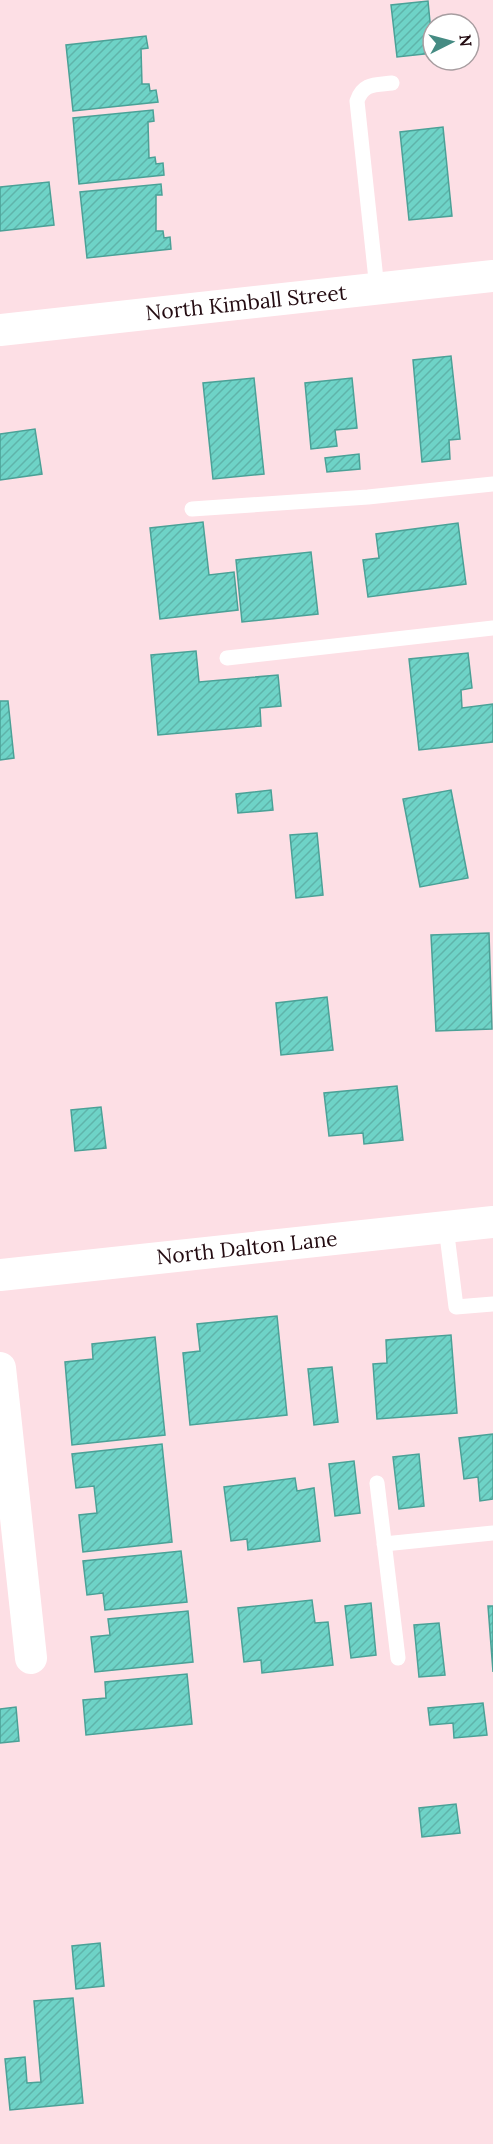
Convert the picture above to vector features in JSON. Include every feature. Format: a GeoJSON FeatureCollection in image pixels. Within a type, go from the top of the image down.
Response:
{"type":"FeatureCollection","features":[{"type":"Feature","properties":{"kind":"street","name":"North Kimball Street"},"geometry":{"type":"LineString","coordinates":[[0,330],[493,276]]}},
{"type":"Feature","properties":{"kind":"street","name":"North Dalton Lane"},"geometry":{"type":"LineString","coordinates":[[0,1275],[493,1222]]}},
{"type":"Feature","properties":{"kind":"street"},"geometry":{"type":"LineString","coordinates":[[0,1368],[12,1593],[31,1658]]}},
{"type":"Feature","properties":{"kind":"lane"},"geometry":{"type":"LineString","coordinates":[[377,288],[357,101],[366,86],[392,83]]}},
{"type":"Feature","properties":{"kind":"lane"},"geometry":{"type":"LineString","coordinates":[[192,509],[368,497],[493,484]]}},
{"type":"Feature","properties":{"kind":"lane"},"geometry":{"type":"LineString","coordinates":[[227,658],[493,628]]}},
{"type":"Feature","properties":{"kind":"lane"},"geometry":{"type":"LineString","coordinates":[[446,1227],[456,1307],[493,1304]]}},
{"type":"Feature","properties":{"kind":"lane"},"geometry":{"type":"LineString","coordinates":[[377,1483],[398,1658]]}},
{"type":"Feature","properties":{"kind":"lane"},"geometry":{"type":"LineString","coordinates":[[384,1544],[493,1533]]}},
{"type":"Feature","properties":{"kind":"building"},"geometry":{"type":"Polygon","coordinates":[[[428,1],[429,12],[421,12],[421,54],[397,57],[391,5],[428,1]]]}},
{"type":"Feature","properties":{"kind":"building"},"geometry":{"type":"Polygon","coordinates":[[[146,36],[148,48],[141,49],[142,84],[149,84],[150,91],[156,90],[158,102],[73,111],[66,45],[146,36]]]}},
{"type":"Feature","properties":{"kind":"building"},"geometry":{"type":"Polygon","coordinates":[[[153,110],[154,121],[148,122],[149,158],[155,157],[156,164],[163,163],[164,175],[79,184],[73,118],[153,110]]]}},
{"type":"Feature","properties":{"kind":"building"},"geometry":{"type":"Polygon","coordinates":[[[443,127],[452,216],[409,220],[400,132],[443,127]]]}},
{"type":"Feature","properties":{"kind":"building"},"geometry":{"type":"Polygon","coordinates":[[[49,182],[54,225],[0,231],[0,187],[49,182]]]}},
{"type":"Feature","properties":{"kind":"building"},"geometry":{"type":"Polygon","coordinates":[[[161,184],[162,195],[156,195],[156,231],[163,231],[164,238],[170,237],[171,249],[87,258],[80,192],[161,184]]]}},
{"type":"Feature","properties":{"kind":"building"},"geometry":{"type":"Polygon","coordinates":[[[451,356],[460,439],[449,440],[450,459],[422,462],[413,360],[451,356]]]}},
{"type":"Feature","properties":{"kind":"building"},"geometry":{"type":"Polygon","coordinates":[[[254,378],[264,474],[213,479],[203,383],[254,378]]]}},
{"type":"Feature","properties":{"kind":"building"},"geometry":{"type":"Polygon","coordinates":[[[352,378],[357,428],[335,430],[337,446],[311,449],[305,383],[352,378]]]}},
{"type":"Feature","properties":{"kind":"building"},"geometry":{"type":"Polygon","coordinates":[[[35,429],[42,474],[0,480],[0,434],[35,429]]]}},
{"type":"Feature","properties":{"kind":"building"},"geometry":{"type":"Polygon","coordinates":[[[359,454],[360,469],[327,472],[325,458],[359,454]]]}},
{"type":"Feature","properties":{"kind":"building"},"geometry":{"type":"Polygon","coordinates":[[[203,522],[209,575],[234,572],[238,610],[160,619],[150,528],[203,522]]]}},
{"type":"Feature","properties":{"kind":"building"},"geometry":{"type":"Polygon","coordinates":[[[458,523],[466,584],[368,597],[363,560],[379,558],[376,534],[458,523]]]}},
{"type":"Feature","properties":{"kind":"building"},"geometry":{"type":"Polygon","coordinates":[[[311,552],[318,614],[242,622],[236,560],[311,552]]]}},
{"type":"Feature","properties":{"kind":"building"},"geometry":{"type":"Polygon","coordinates":[[[196,651],[199,682],[278,675],[281,706],[260,708],[261,726],[158,735],[151,655],[196,651]]]}},
{"type":"Feature","properties":{"kind":"building"},"geometry":{"type":"Polygon","coordinates":[[[468,653],[472,688],[461,690],[462,708],[493,704],[493,742],[419,750],[409,659],[468,653]]]}},
{"type":"Feature","properties":{"kind":"building"},"geometry":{"type":"Polygon","coordinates":[[[0,701],[8,701],[14,758],[0,760],[0,701]]]}},
{"type":"Feature","properties":{"kind":"building"},"geometry":{"type":"Polygon","coordinates":[[[271,790],[273,810],[238,813],[236,794],[271,790]]]}},
{"type":"Feature","properties":{"kind":"building"},"geometry":{"type":"Polygon","coordinates":[[[451,790],[468,878],[420,887],[403,799],[451,790]]]}},
{"type":"Feature","properties":{"kind":"building"},"geometry":{"type":"Polygon","coordinates":[[[317,833],[323,895],[296,898],[290,835],[317,833]]]}},
{"type":"Feature","properties":{"kind":"building"},"geometry":{"type":"Polygon","coordinates":[[[489,933],[492,1029],[436,1031],[431,935],[489,933]]]}},
{"type":"Feature","properties":{"kind":"building"},"geometry":{"type":"Polygon","coordinates":[[[327,997],[333,1050],[281,1055],[276,1003],[327,997]]]}},
{"type":"Feature","properties":{"kind":"building"},"geometry":{"type":"Polygon","coordinates":[[[397,1086],[403,1140],[364,1144],[363,1133],[329,1136],[324,1093],[397,1086]]]}},
{"type":"Feature","properties":{"kind":"building"},"geometry":{"type":"Polygon","coordinates":[[[101,1107],[106,1148],[75,1151],[71,1110],[101,1107]]]}},
{"type":"Feature","properties":{"kind":"building"},"geometry":{"type":"Polygon","coordinates":[[[277,1316],[287,1415],[190,1425],[183,1353],[200,1351],[197,1324],[277,1316]]]}},
{"type":"Feature","properties":{"kind":"building"},"geometry":{"type":"Polygon","coordinates":[[[451,1335],[457,1413],[377,1419],[373,1364],[387,1363],[386,1340],[451,1335]]]}},
{"type":"Feature","properties":{"kind":"building"},"geometry":{"type":"Polygon","coordinates":[[[155,1337],[165,1435],[72,1445],[65,1362],[93,1359],[92,1344],[155,1337]]]}},
{"type":"Feature","properties":{"kind":"building"},"geometry":{"type":"Polygon","coordinates":[[[332,1367],[338,1422],[314,1425],[308,1369],[332,1367]]]}},
{"type":"Feature","properties":{"kind":"building"},"geometry":{"type":"Polygon","coordinates":[[[493,1434],[493,1499],[480,1501],[478,1477],[464,1479],[459,1438],[493,1434]]]}},
{"type":"Feature","properties":{"kind":"building"},"geometry":{"type":"Polygon","coordinates":[[[162,1444],[172,1542],[83,1552],[79,1515],[97,1513],[94,1486],[76,1488],[72,1454],[162,1444]]]}},
{"type":"Feature","properties":{"kind":"building"},"geometry":{"type":"Polygon","coordinates":[[[419,1454],[424,1506],[399,1509],[393,1457],[419,1454]]]}},
{"type":"Feature","properties":{"kind":"building"},"geometry":{"type":"Polygon","coordinates":[[[354,1461],[360,1513],[335,1516],[329,1464],[354,1461]]]}},
{"type":"Feature","properties":{"kind":"building"},"geometry":{"type":"Polygon","coordinates":[[[295,1478],[297,1491],[314,1488],[320,1541],[248,1550],[247,1539],[231,1541],[224,1487],[295,1478]]]}},
{"type":"Feature","properties":{"kind":"building"},"geometry":{"type":"Polygon","coordinates":[[[181,1551],[187,1602],[105,1610],[103,1593],[87,1595],[83,1561],[181,1551]]]}},
{"type":"Feature","properties":{"kind":"building"},"geometry":{"type":"Polygon","coordinates":[[[312,1600],[315,1623],[328,1622],[333,1665],[262,1673],[261,1660],[244,1662],[238,1608],[312,1600]]]}},
{"type":"Feature","properties":{"kind":"building"},"geometry":{"type":"Polygon","coordinates":[[[371,1603],[376,1655],[351,1658],[345,1606],[371,1603]]]}},
{"type":"Feature","properties":{"kind":"building"},"geometry":{"type":"Polygon","coordinates":[[[488,1606],[493,1606],[493,1672],[488,1606]]]}},
{"type":"Feature","properties":{"kind":"building"},"geometry":{"type":"Polygon","coordinates":[[[188,1611],[193,1662],[95,1672],[91,1637],[110,1635],[108,1619],[188,1611]]]}},
{"type":"Feature","properties":{"kind":"building"},"geometry":{"type":"Polygon","coordinates":[[[439,1623],[445,1675],[419,1677],[414,1625],[439,1623]]]}},
{"type":"Feature","properties":{"kind":"building"},"geometry":{"type":"Polygon","coordinates":[[[187,1674],[192,1724],[86,1735],[83,1700],[106,1698],[105,1682],[187,1674]]]}},
{"type":"Feature","properties":{"kind":"building"},"geometry":{"type":"Polygon","coordinates":[[[483,1703],[487,1735],[454,1738],[453,1723],[430,1725],[428,1708],[483,1703]]]}},
{"type":"Feature","properties":{"kind":"building"},"geometry":{"type":"Polygon","coordinates":[[[16,1707],[19,1741],[0,1743],[0,1709],[16,1707]]]}},
{"type":"Feature","properties":{"kind":"building"},"geometry":{"type":"Polygon","coordinates":[[[456,1804],[460,1833],[422,1837],[419,1808],[456,1804]]]}},
{"type":"Feature","properties":{"kind":"building"},"geometry":{"type":"Polygon","coordinates":[[[100,1943],[104,1986],[76,1989],[72,1946],[100,1943]]]}},
{"type":"Feature","properties":{"kind":"building"},"geometry":{"type":"Polygon","coordinates":[[[73,1998],[83,2103],[10,2110],[5,2059],[25,2057],[27,2083],[41,2082],[34,2001],[73,1998]]]}}]}
